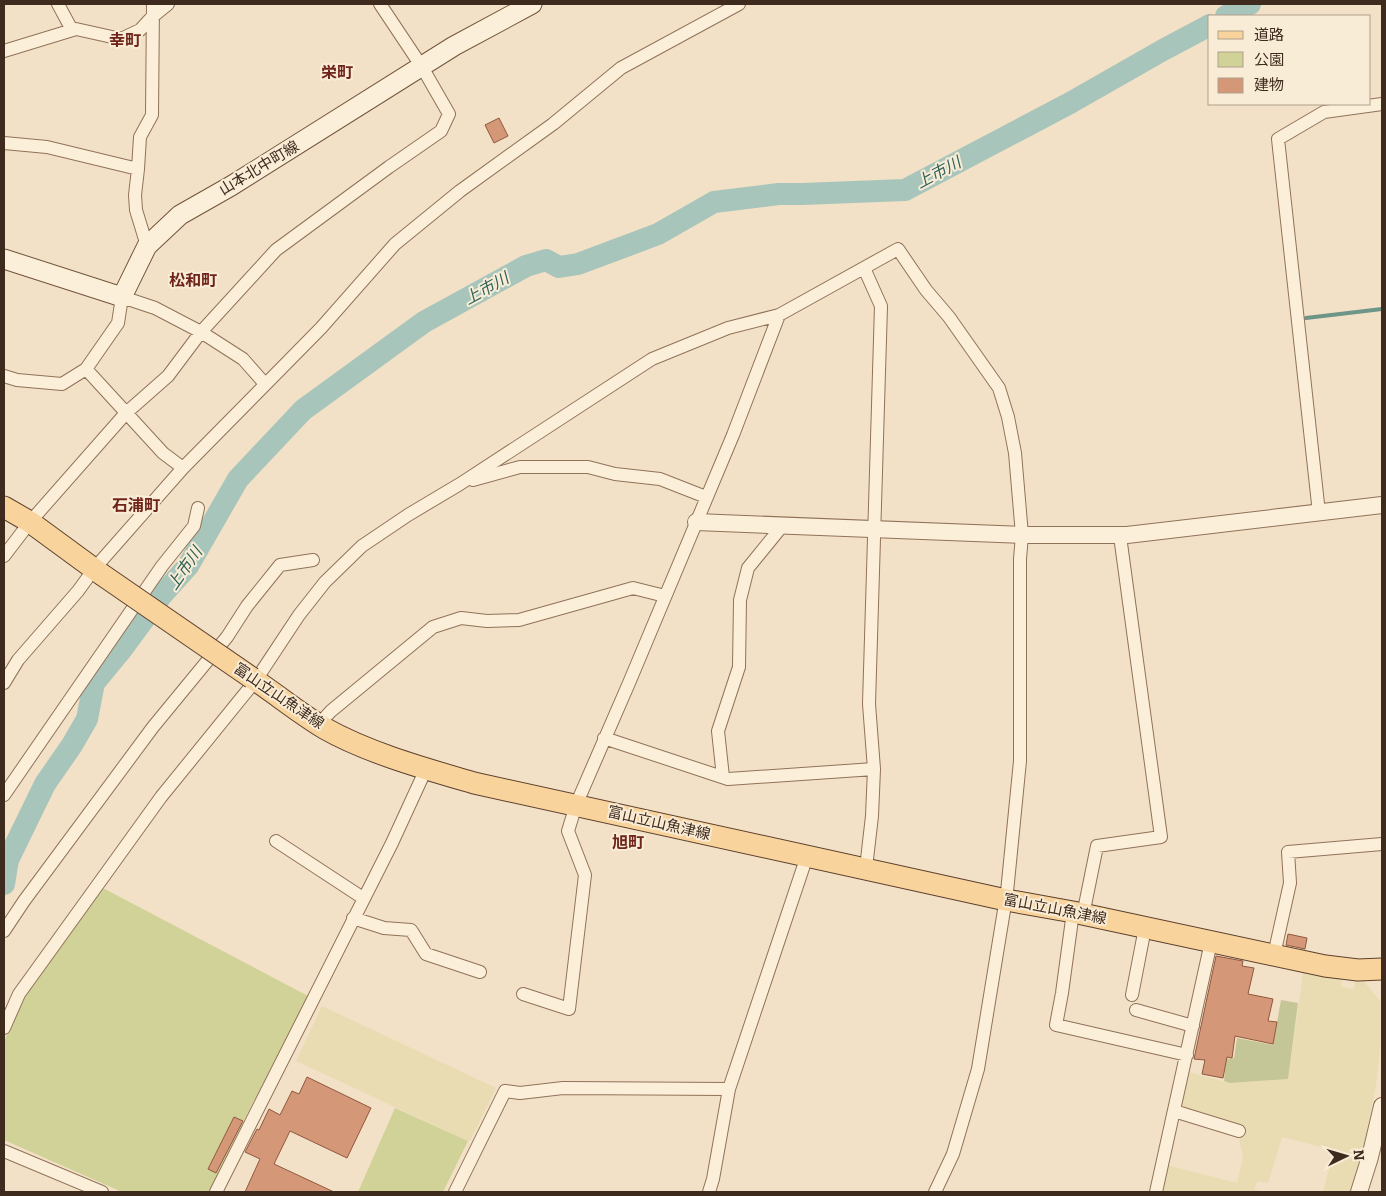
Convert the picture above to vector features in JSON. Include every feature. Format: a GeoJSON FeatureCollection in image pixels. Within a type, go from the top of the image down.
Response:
{"type":"FeatureCollection","features":[{"type":"Feature","properties":{"kind":"main road","name":"山本北中町線"},"geometry":{"type":"LineString","coordinates":[[122,297],[148,246],[180,215],[231,186],[454,46],[532,4]]}},
{"type":"Feature","properties":{"kind":"main road"},"geometry":{"type":"LineString","coordinates":[[4,259],[122,297]]}},
{"type":"Feature","properties":{"kind":"main road","name":"富山立山魚津線"},"geometry":{"type":"LineString","coordinates":[[4,507],[30,522],[319,724],[358,744],[426,769],[474,783],[1006,900],[1325,966],[1358,970],[1382,969]]}},
{"type":"Feature","properties":{"kind":"street"},"geometry":{"type":"LineString","coordinates":[[58,4],[72,30]]}},
{"type":"Feature","properties":{"kind":"street"},"geometry":{"type":"LineString","coordinates":[[4,51],[76,29],[121,39],[140,30],[152,10],[168,4]]}},
{"type":"Feature","properties":{"kind":"street"},"geometry":{"type":"LineString","coordinates":[[4,556],[30,522],[126,412],[168,376],[201,332],[276,250],[441,131],[449,114],[422,67],[380,4]]}},
{"type":"Feature","properties":{"kind":"street"},"geometry":{"type":"LineString","coordinates":[[4,683],[18,660],[78,591],[98,571],[183,468],[321,328],[395,244],[489,170],[553,124],[621,68],[739,4]]}},
{"type":"Feature","properties":{"kind":"street"},"geometry":{"type":"LineString","coordinates":[[148,246],[136,210],[135,195],[140,137],[152,115],[152,10]]}},
{"type":"Feature","properties":{"kind":"street"},"geometry":{"type":"LineString","coordinates":[[1319,513],[1278,139],[1324,112],[1382,104]]}},
{"type":"Feature","properties":{"kind":"street"},"geometry":{"type":"LineString","coordinates":[[4,143],[47,147],[138,170]]}},
{"type":"Feature","properties":{"kind":"street"},"geometry":{"type":"LineString","coordinates":[[4,1028],[19,994],[162,797],[254,679],[299,614],[324,582],[362,546],[652,359],[728,328],[779,315],[898,249],[926,290],[958,328],[999,388],[1008,417],[1015,453],[1022,534],[1020,559],[1020,761],[1006,900],[978,1069],[953,1154],[935,1192]]}},
{"type":"Feature","properties":{"kind":"street"},"geometry":{"type":"LineString","coordinates":[[864,268],[881,306],[869,704],[874,769],[872,816],[866,868]]}},
{"type":"Feature","properties":{"kind":"street"},"geometry":{"type":"LineString","coordinates":[[4,376],[17,380],[62,384],[86,369],[118,323],[122,297],[155,308],[201,332],[243,359],[265,384]]}},
{"type":"Feature","properties":{"kind":"street"},"geometry":{"type":"LineString","coordinates":[[523,994],[569,1009],[585,875],[568,831],[576,805],[733,435],[779,315]]}},
{"type":"Feature","properties":{"kind":"street"},"geometry":{"type":"LineString","coordinates":[[86,369],[163,452],[183,468]]}},
{"type":"Feature","properties":{"kind":"street"},"geometry":{"type":"LineString","coordinates":[[460,484],[520,467],[588,467],[616,474],[660,479],[706,497]]}},
{"type":"Feature","properties":{"kind":"street"},"geometry":{"type":"LineString","coordinates":[[696,522],[1120,536],[1382,505]]}},
{"type":"Feature","properties":{"kind":"street"},"geometry":{"type":"LineString","coordinates":[[4,795],[162,566],[194,526],[198,508]]}},
{"type":"Feature","properties":{"kind":"street"},"geometry":{"type":"LineString","coordinates":[[723,777],[718,731],[739,667],[740,600],[748,568],[783,525]]}},
{"type":"Feature","properties":{"kind":"street"},"geometry":{"type":"LineString","coordinates":[[1120,536],[1160,837],[1097,846],[1078,914],[1056,1025],[1187,1055]]}},
{"type":"Feature","properties":{"kind":"street"},"geometry":{"type":"LineString","coordinates":[[4,931],[24,901],[153,727],[228,637],[247,606],[280,565],[313,560]]}},
{"type":"Feature","properties":{"kind":"street"},"geometry":{"type":"LineString","coordinates":[[319,724],[331,711],[434,627],[461,618],[487,621],[519,620],[633,588],[665,596]]}},
{"type":"Feature","properties":{"kind":"street"},"geometry":{"type":"LineString","coordinates":[[604,738],[728,779],[874,769]]}},
{"type":"Feature","properties":{"kind":"street"},"geometry":{"type":"LineString","coordinates":[[216,1192],[392,843],[426,769]]}},
{"type":"Feature","properties":{"kind":"street"},"geometry":{"type":"LineString","coordinates":[[276,841],[363,898]]}},
{"type":"Feature","properties":{"kind":"street"},"geometry":{"type":"LineString","coordinates":[[1274,955],[1290,883],[1288,852],[1382,844]]}},
{"type":"Feature","properties":{"kind":"street"},"geometry":{"type":"LineString","coordinates":[[709,1192],[729,1089],[807,856]]}},
{"type":"Feature","properties":{"kind":"street"},"geometry":{"type":"LineString","coordinates":[[353,918],[384,928],[411,930],[426,954],[480,972]]}},
{"type":"Feature","properties":{"kind":"street"},"geometry":{"type":"LineString","coordinates":[[1132,995],[1145,928]]}},
{"type":"Feature","properties":{"kind":"street"},"geometry":{"type":"LineString","coordinates":[[1156,1192],[1211,942]]}},
{"type":"Feature","properties":{"kind":"street"},"geometry":{"type":"LineString","coordinates":[[1136,1010],[1193,1026]]}},
{"type":"Feature","properties":{"kind":"street"},"geometry":{"type":"LineString","coordinates":[[455,1192],[505,1091],[520,1093],[563,1088],[729,1089]]}},
{"type":"Feature","properties":{"kind":"street"},"geometry":{"type":"LineString","coordinates":[[1359,1192],[1370,1157],[1382,1106]]}},
{"type":"Feature","properties":{"kind":"street"},"geometry":{"type":"LineString","coordinates":[[1174,1111],[1239,1131]]}},
{"type":"Feature","properties":{"kind":"street"},"geometry":{"type":"LineString","coordinates":[[4,1151],[102,1192]]}},
{"type":"Feature","properties":{"kind":"shaded area"},"geometry":{"type":"Polygon","coordinates":[[[1304,968],[1342,977],[1341,987],[1354,989],[1355,979],[1362,979],[1380,1001],[1380,1049],[1376,1085],[1358,1173],[1352,1192],[1323,1192],[1334,1150],[1282,1137],[1268,1183],[1258,1181],[1254,1189],[1263,1192],[1161,1192],[1166,1165],[1237,1183],[1243,1157],[1239,1138],[1244,1127],[1178,1108],[1188,1072],[1230,1083],[1288,1079],[1304,968]]]}},
{"type":"Feature","properties":{"kind":"shaded area"},"geometry":{"type":"Polygon","coordinates":[[[322,1006],[496,1088],[471,1139],[468,1141],[296,1061],[322,1006]]]}},
{"type":"Feature","properties":{"kind":"green space"},"geometry":{"type":"Polygon","coordinates":[[[101,887],[308,996],[243,1122],[210,1192],[122,1192],[4,1140],[4,1042],[21,1001],[101,887]]]}},
{"type":"Feature","properties":{"kind":"green space"},"geometry":{"type":"Polygon","coordinates":[[[1281,1000],[1298,1003],[1288,1079],[1230,1083],[1224,1081],[1226,1059],[1234,1058],[1237,1038],[1273,1045],[1281,1000]]]}},
{"type":"Feature","properties":{"kind":"green space"},"geometry":{"type":"Polygon","coordinates":[[[395,1108],[468,1141],[443,1192],[358,1192],[395,1108]]]}},
{"type":"Feature","properties":{"kind":"building"},"geometry":{"type":"Polygon","coordinates":[[[499,118],[508,136],[494,143],[485,125],[499,118]]]}},
{"type":"Feature","properties":{"kind":"building"},"geometry":{"type":"Polygon","coordinates":[[[1288,934],[1307,938],[1305,949],[1286,945],[1288,934]]]}},
{"type":"Feature","properties":{"kind":"building"},"geometry":{"type":"Polygon","coordinates":[[[1216,956],[1243,961],[1242,966],[1254,968],[1248,994],[1273,999],[1268,1021],[1277,1022],[1273,1044],[1235,1036],[1232,1058],[1227,1057],[1223,1078],[1202,1074],[1205,1060],[1194,1059],[1216,956]]]}},
{"type":"Feature","properties":{"kind":"building"},"geometry":{"type":"Polygon","coordinates":[[[307,1077],[371,1108],[347,1158],[290,1131],[274,1164],[334,1192],[245,1192],[260,1159],[245,1152],[257,1129],[259,1130],[269,1109],[280,1115],[292,1091],[299,1094],[307,1077]]]}},
{"type":"Feature","properties":{"kind":"building"},"geometry":{"type":"Polygon","coordinates":[[[234,1117],[243,1121],[216,1173],[208,1169],[234,1117]]]}},
{"type":"Feature","properties":{"kind":"waterway","name":"上市川"},"geometry":{"type":"LineString","coordinates":[[1228,15],[1250,4]]}},
{"type":"Feature","properties":{"kind":"waterway","name":"上市川"},"geometry":{"type":"LineString","coordinates":[[4,884],[8,860],[45,784],[72,745],[87,719],[94,683],[161,596],[188,566],[238,479],[303,410],[424,322],[526,266],[546,260],[559,267],[578,264],[658,234],[714,202],[779,194],[905,190],[1070,103],[1208,26]]}},
{"type":"Feature","properties":{"kind":"waterway"},"geometry":{"type":"LineString","coordinates":[[1306,318],[1382,309]]}},
{"type":"Feature","properties":{"kind":"district","name":"幸町"},"geometry":{"type":"Point","coordinates":[125,40]}},
{"type":"Feature","properties":{"kind":"district","name":"栄町"},"geometry":{"type":"Point","coordinates":[337,72]}},
{"type":"Feature","properties":{"kind":"district","name":"松和町"},"geometry":{"type":"Point","coordinates":[193,280]}},
{"type":"Feature","properties":{"kind":"district","name":"石浦町"},"geometry":{"type":"Point","coordinates":[136,505]}},
{"type":"Feature","properties":{"kind":"district","name":"旭町"},"geometry":{"type":"Point","coordinates":[628,842]}}]}
